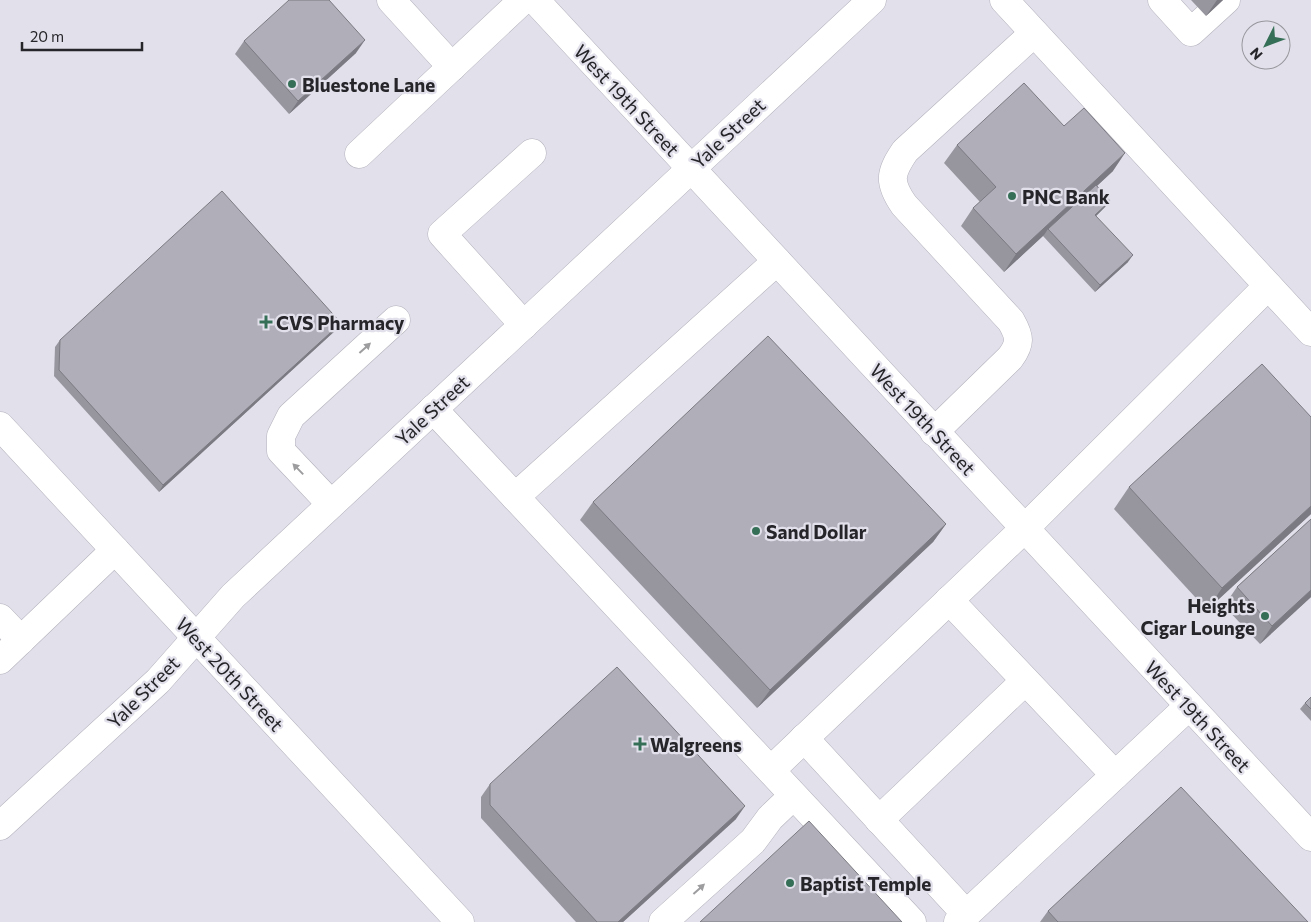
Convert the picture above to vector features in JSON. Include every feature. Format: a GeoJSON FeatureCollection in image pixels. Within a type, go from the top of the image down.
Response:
{"type":"FeatureCollection","features":[{"type":"Feature","properties":{"kind":"main road"},"geometry":{"type":"LineString","coordinates":[[391,0],[452,67]]}},
{"type":"Feature","properties":{"kind":"main road"},"geometry":{"type":"LineString","coordinates":[[359,154],[523,0]]}},
{"type":"Feature","properties":{"kind":"main road","name":"West 19th Street"},"geometry":{"type":"LineString","coordinates":[[535,0],[1311,837]]}},
{"type":"Feature","properties":{"kind":"main road","name":"Yale Street"},"geometry":{"type":"LineString","coordinates":[[0,826],[158,680],[233,596],[872,0]]}},
{"type":"Feature","properties":{"kind":"main road"},"geometry":{"type":"LineString","coordinates":[[1004,0],[1311,332]]}},
{"type":"Feature","properties":{"kind":"main road"},"geometry":{"type":"LineString","coordinates":[[1162,0],[1191,32],[1226,0]]}},
{"type":"Feature","properties":{"kind":"main road"},"geometry":{"type":"LineString","coordinates":[[934,432],[1010,358],[1017,348],[1018,334],[1012,321],[904,204],[895,192],[892,177],[896,164],[905,150],[1034,33]]}},
{"type":"Feature","properties":{"kind":"main road"},"geometry":{"type":"LineString","coordinates":[[524,325],[442,234],[532,153]]}},
{"type":"Feature","properties":{"kind":"main road"},"geometry":{"type":"LineString","coordinates":[[515,497],[776,261]]}},
{"type":"Feature","properties":{"kind":"main road"},"geometry":{"type":"LineString","coordinates":[[770,770],[1024,529],[1268,286]]}},
{"type":"Feature","properties":{"kind":"main road"},"geometry":{"type":"LineString","coordinates":[[331,504],[281,451],[281,436],[291,416],[396,320]]}},
{"type":"Feature","properties":{"kind":"main road"},"geometry":{"type":"LineString","coordinates":[[433,409],[912,922]]}},
{"type":"Feature","properties":{"kind":"main road","name":"West 20th Street"},"geometry":{"type":"LineString","coordinates":[[0,426],[460,922]]}},
{"type":"Feature","properties":{"kind":"main road"},"geometry":{"type":"LineString","coordinates":[[0,660],[116,550]]}},
{"type":"Feature","properties":{"kind":"main road"},"geometry":{"type":"LineString","coordinates":[[949,600],[1115,776]]}},
{"type":"Feature","properties":{"kind":"main road"},"geometry":{"type":"LineString","coordinates":[[0,618],[21,640]]}},
{"type":"Feature","properties":{"kind":"main road"},"geometry":{"type":"LineString","coordinates":[[879,820],[1025,681]]}},
{"type":"Feature","properties":{"kind":"main road"},"geometry":{"type":"LineString","coordinates":[[804,738],[879,820],[962,918],[1189,706]]}},
{"type":"Feature","properties":{"kind":"main road"},"geometry":{"type":"LineString","coordinates":[[663,922],[753,841],[770,818],[794,796]]}},
{"type":"Feature","properties":{"kind":"building","name":"Bluestone Lane"},"geometry":{"type":"Polygon","coordinates":[[[289,0],[329,0],[365,40],[298,101],[244,41],[289,0]]]}},
{"type":"Feature","properties":{"kind":"building"},"geometry":{"type":"Polygon","coordinates":[[[1024,83],[1064,126],[1084,108],[1125,153],[1016,254],[973,208],[996,187],[957,145],[1024,83]]]}},
{"type":"Feature","properties":{"kind":"building"},"geometry":{"type":"Polygon","coordinates":[[[1096,185],[1110,201],[1095,215],[1133,255],[1100,285],[1048,229],[1096,185]]]}},
{"type":"Feature","properties":{"kind":"building","name":"CVS Pharmacy"},"geometry":{"type":"Polygon","coordinates":[[[222,191],[341,323],[163,485],[59,370],[60,340],[222,191]]]}},
{"type":"Feature","properties":{"kind":"building","name":"Sand Dollar"},"geometry":{"type":"Polygon","coordinates":[[[768,336],[946,524],[770,690],[593,502],[768,336]]]}},
{"type":"Feature","properties":{"kind":"building"},"geometry":{"type":"Polygon","coordinates":[[[1262,364],[1311,417],[1311,506],[1222,588],[1129,487],[1262,364]]]}},
{"type":"Feature","properties":{"kind":"building"},"geometry":{"type":"Polygon","coordinates":[[[1311,519],[1311,590],[1272,626],[1237,587],[1311,519]]]}},
{"type":"Feature","properties":{"kind":"building","name":"Walgreens"},"geometry":{"type":"Polygon","coordinates":[[[617,667],[745,806],[618,922],[597,922],[490,805],[490,784],[617,667]]]}},
{"type":"Feature","properties":{"kind":"building"},"geometry":{"type":"Polygon","coordinates":[[[1311,697],[1311,709],[1305,703],[1311,697]]]}},
{"type":"Feature","properties":{"kind":"building"},"geometry":{"type":"Polygon","coordinates":[[[1181,787],[1308,922],[1058,922],[1048,911],[1181,787]]]}},
{"type":"Feature","properties":{"kind":"building","name":"Baptist Temple"},"geometry":{"type":"Polygon","coordinates":[[[809,821],[902,922],[700,922],[809,821]]]}},
{"type":"Feature","properties":{"kind":"place","name":"Bluestone Lane"},"geometry":{"type":"Point","coordinates":[292,84]}},
{"type":"Feature","properties":{"kind":"place","name":"PNC Bank"},"geometry":{"type":"Point","coordinates":[1012,196]}},
{"type":"Feature","properties":{"kind":"place","name":"CVS Pharmacy"},"geometry":{"type":"Point","coordinates":[266,322]}},
{"type":"Feature","properties":{"kind":"place","name":"Sand Dollar"},"geometry":{"type":"Point","coordinates":[756,531]}},
{"type":"Feature","properties":{"kind":"place","name":"Heights Cigar Lounge"},"geometry":{"type":"Point","coordinates":[1265,616]}},
{"type":"Feature","properties":{"kind":"place","name":"Walgreens"},"geometry":{"type":"Point","coordinates":[640,744]}},
{"type":"Feature","properties":{"kind":"place","name":"Baptist Temple"},"geometry":{"type":"Point","coordinates":[790,883]}}]}
